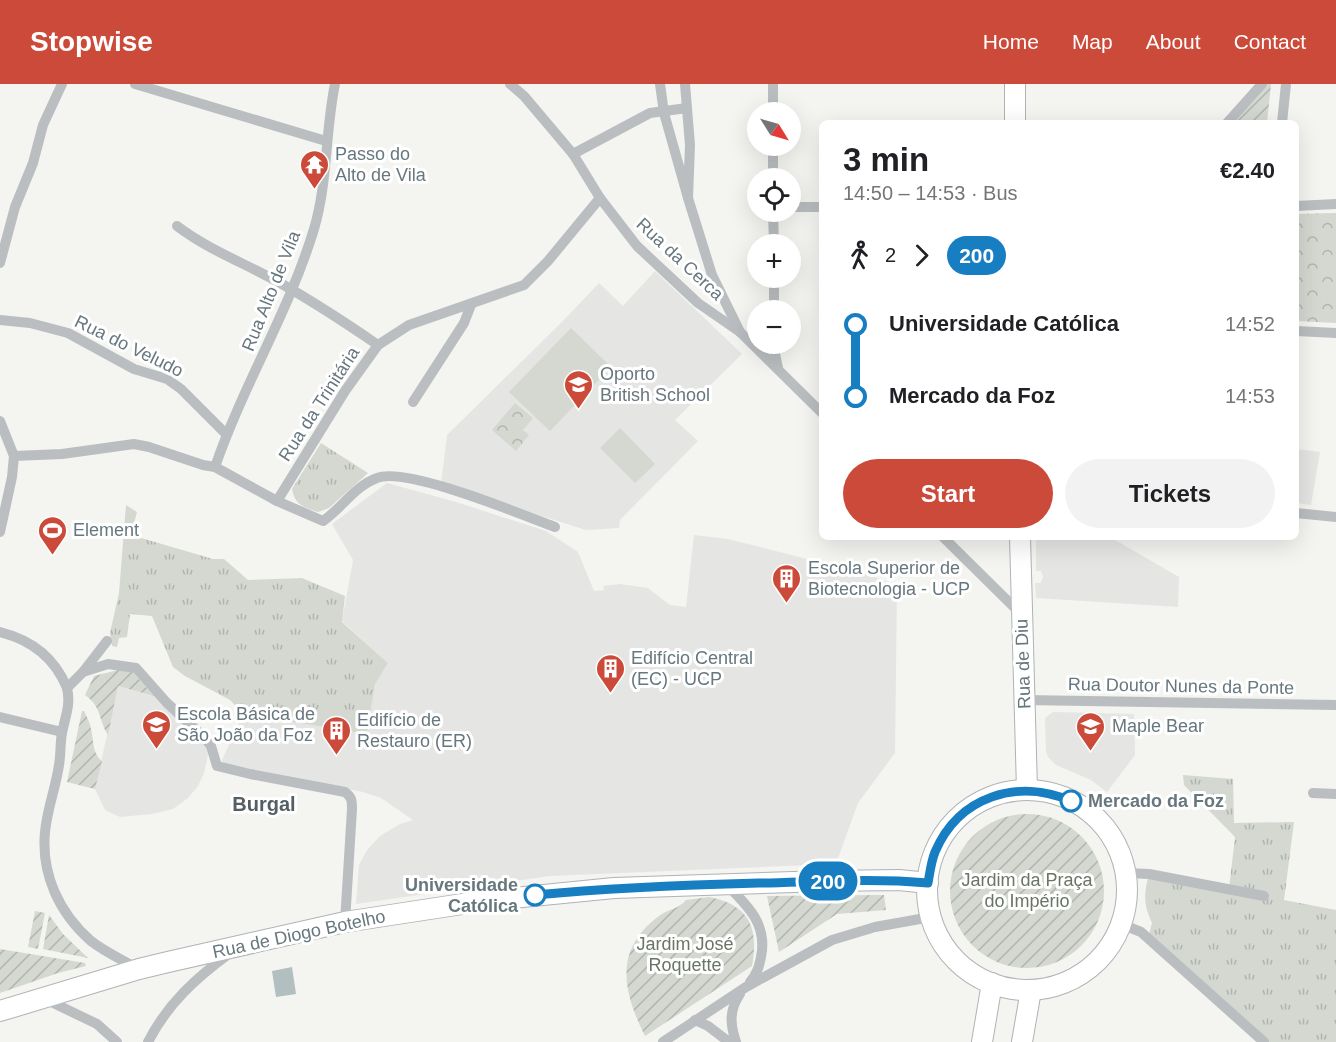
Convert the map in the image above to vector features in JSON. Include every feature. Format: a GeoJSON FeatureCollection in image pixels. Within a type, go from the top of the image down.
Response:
{"type":"FeatureCollection","features":[{"type":"Feature","properties":{"kind":"main road"},"geometry":{"type":"LineString","coordinates":[[1015,84],[1015,120]]}},
{"type":"Feature","properties":{"kind":"main road","name":"Rua de Diu"},"geometry":{"type":"LineString","coordinates":[[1020,540],[1027,790]]}},
{"type":"Feature","properties":{"kind":"main road"},"geometry":{"type":"LineString","coordinates":[[1027,790],[1057,795],[1071,801],[1090,813],[1113,840],[1126,873],[1126,901],[1121,924],[1106,951],[1083,973],[1053,986],[1031,990],[1011,989],[979,978],[957,962],[941,941],[931,917],[928,883],[932,862],[943,837],[964,813],[992,796],[1027,790]]}},
{"type":"Feature","properties":{"kind":"main road","name":"Rua de Diogo Botelho"},"geometry":{"type":"LineString","coordinates":[[0,1011],[139,969],[239,946],[345,922],[483,901],[614,888],[879,880],[928,883]]}},
{"type":"Feature","properties":{"kind":"main road"},"geometry":{"type":"LineString","coordinates":[[982,1042],[992,983]]}},
{"type":"Feature","properties":{"kind":"main road"},"geometry":{"type":"LineString","coordinates":[[1022,1042],[1031,990]]}},
{"type":"Feature","properties":{"kind":"street"},"geometry":{"type":"LineString","coordinates":[[0,263],[15,207],[33,163],[43,125],[62,84]]}},
{"type":"Feature","properties":{"kind":"street"},"geometry":{"type":"LineString","coordinates":[[135,84],[327,141]]}},
{"type":"Feature","properties":{"kind":"street","name":"Rua Alto de Vila"},"geometry":{"type":"LineString","coordinates":[[215,467],[226,434],[293,290],[320,209],[334,84]]}},
{"type":"Feature","properties":{"kind":"street","name":"Rua da Cerca"},"geometry":{"type":"LineString","coordinates":[[510,84],[524,96],[573,154],[600,198],[637,246],[698,303],[740,332],[819,410]]}},
{"type":"Feature","properties":{"kind":"street"},"geometry":{"type":"LineString","coordinates":[[660,84],[664,112],[712,275],[740,332]]}},
{"type":"Feature","properties":{"kind":"street"},"geometry":{"type":"LineString","coordinates":[[685,84],[690,170],[688,198]]}},
{"type":"Feature","properties":{"kind":"street"},"geometry":{"type":"LineString","coordinates":[[773,84],[773,102]]}},
{"type":"Feature","properties":{"kind":"street"},"geometry":{"type":"LineString","coordinates":[[1230,120],[1263,84]]}},
{"type":"Feature","properties":{"kind":"street"},"geometry":{"type":"LineString","coordinates":[[1282,120],[1286,84]]}},
{"type":"Feature","properties":{"kind":"street"},"geometry":{"type":"LineString","coordinates":[[573,154],[650,113],[687,108]]}},
{"type":"Feature","properties":{"kind":"street","name":"Rua da Trinitária"},"geometry":{"type":"LineString","coordinates":[[277,501],[345,392],[378,345],[409,325],[524,285],[548,261],[600,198]]}},
{"type":"Feature","properties":{"kind":"street"},"geometry":{"type":"LineString","coordinates":[[1299,206],[1336,204]]}},
{"type":"Feature","properties":{"kind":"street"},"geometry":{"type":"LineString","coordinates":[[801,207],[819,207]]}},
{"type":"Feature","properties":{"kind":"street"},"geometry":{"type":"LineString","coordinates":[[177,226],[190,236],[237,262],[293,290],[378,345]]}},
{"type":"Feature","properties":{"kind":"street"},"geometry":{"type":"LineString","coordinates":[[413,402],[464,323],[471,305]]}},
{"type":"Feature","properties":{"kind":"street","name":"Rua do Veludo"},"geometry":{"type":"LineString","coordinates":[[0,320],[30,323],[68,333],[134,369],[167,379],[226,434]]}},
{"type":"Feature","properties":{"kind":"street"},"geometry":{"type":"LineString","coordinates":[[1299,331],[1336,333]]}},
{"type":"Feature","properties":{"kind":"street"},"geometry":{"type":"LineString","coordinates":[[775,354],[778,368]]}},
{"type":"Feature","properties":{"kind":"street"},"geometry":{"type":"LineString","coordinates":[[0,421],[14,456],[12,477],[0,532]]}},
{"type":"Feature","properties":{"kind":"street"},"geometry":{"type":"LineString","coordinates":[[14,456],[62,454],[134,444],[149,447],[215,467],[277,501],[318,520],[323,520],[368,482],[380,476],[391,476],[428,483],[469,495],[555,527]]}},
{"type":"Feature","properties":{"kind":"street"},"geometry":{"type":"LineString","coordinates":[[1299,513],[1336,518]]}},
{"type":"Feature","properties":{"kind":"street"},"geometry":{"type":"LineString","coordinates":[[946,540],[1021,614]]}},
{"type":"Feature","properties":{"kind":"street"},"geometry":{"type":"LineString","coordinates":[[0,632],[38,648],[62,675],[69,696],[59,765],[45,830],[43,856],[54,894],[92,941],[139,969]]}},
{"type":"Feature","properties":{"kind":"street"},"geometry":{"type":"LineString","coordinates":[[67,688],[83,672],[107,641]]}},
{"type":"Feature","properties":{"kind":"street"},"geometry":{"type":"LineString","coordinates":[[83,672],[108,664],[136,668],[166,703],[205,738],[211,746],[217,766],[345,792],[352,800],[345,922]]}},
{"type":"Feature","properties":{"kind":"street","name":"Rua Doutor Nunes da Ponte"},"geometry":{"type":"LineString","coordinates":[[1026,700],[1336,705]]}},
{"type":"Feature","properties":{"kind":"street"},"geometry":{"type":"LineString","coordinates":[[0,717],[62,732]]}},
{"type":"Feature","properties":{"kind":"street"},"geometry":{"type":"LineString","coordinates":[[1313,793],[1336,794]]}},
{"type":"Feature","properties":{"kind":"street"},"geometry":{"type":"LineString","coordinates":[[1126,873],[1149,874],[1264,896]]}},
{"type":"Feature","properties":{"kind":"street"},"geometry":{"type":"LineString","coordinates":[[726,884],[749,908],[761,930],[762,952],[759,969],[739,994],[731,1012],[731,1024],[736,1042]]}},
{"type":"Feature","properties":{"kind":"street"},"geometry":{"type":"LineString","coordinates":[[663,1042],[746,987],[832,940],[875,927],[931,917]]}},
{"type":"Feature","properties":{"kind":"street"},"geometry":{"type":"LineString","coordinates":[[1121,924],[1141,932],[1264,1042]]}},
{"type":"Feature","properties":{"kind":"street"},"geometry":{"type":"LineString","coordinates":[[148,1042],[179,995],[239,946]]}},
{"type":"Feature","properties":{"kind":"street"},"geometry":{"type":"LineString","coordinates":[[42,998],[97,1024],[117,1042]]}},
{"type":"Feature","properties":{"kind":"street"},"geometry":{"type":"LineString","coordinates":[[695,1020],[708,1026],[729,1042]]}},
{"type":"Feature","properties":{"kind":"shaded area","name":"Oporto British School"},"geometry":{"type":"Polygon","coordinates":[[[655,271],[742,354],[675,420],[698,441],[620,520],[619,528],[586,530],[441,484],[447,435],[599,283],[623,306],[655,271]]]}},
{"type":"Feature","properties":{"kind":"shaded area"},"geometry":{"type":"Polygon","coordinates":[[[1299,449],[1320,452],[1311,505],[1299,503],[1299,449]]]}},
{"type":"Feature","properties":{"kind":"shaded area"},"geometry":{"type":"Polygon","coordinates":[[[387,483],[546,531],[578,552],[594,591],[604,590],[603,586],[620,584],[648,588],[670,605],[686,607],[694,535],[728,539],[854,569],[888,582],[897,588],[895,753],[858,803],[836,864],[550,876],[356,904],[359,865],[367,850],[380,836],[400,824],[413,820],[381,798],[363,792],[223,765],[222,760],[243,714],[367,734],[375,684],[388,663],[342,621],[353,560],[332,524],[387,483]]]}},
{"type":"Feature","properties":{"kind":"shaded area"},"geometry":{"type":"Polygon","coordinates":[[[1036,540],[1115,540],[1179,577],[1178,607],[1036,598],[1035,583],[1041,583],[1043,577],[1041,571],[1036,571],[1036,540]]]}},
{"type":"Feature","properties":{"kind":"shaded area","name":"Escola Básica de São João da Foz"},"geometry":{"type":"Polygon","coordinates":[[[118,686],[154,696],[206,743],[208,755],[198,786],[188,798],[173,809],[152,814],[120,817],[105,810],[95,789],[118,686]]]}},
{"type":"Feature","properties":{"kind":"shaded area","name":"Maple Bear"},"geometry":{"type":"Polygon","coordinates":[[[1053,712],[1134,714],[1135,755],[1107,792],[1091,780],[1056,765],[1048,757],[1045,718],[1053,712]]]}},
{"type":"Feature","properties":{"kind":"shaded area"},"geometry":{"type":"Polygon","coordinates":[[[292,967],[296,994],[276,997],[272,971],[292,967]]]}},
{"type":"Feature","properties":{"kind":"green space"},"geometry":{"type":"Polygon","coordinates":[[[1262,84],[1271,84],[1267,120],[1230,120],[1262,84]]]}},
{"type":"Feature","properties":{"kind":"green space"},"geometry":{"type":"Polygon","coordinates":[[[1336,213],[1336,323],[1299,321],[1299,214],[1336,213]]]}},
{"type":"Feature","properties":{"kind":"green space"},"geometry":{"type":"Polygon","coordinates":[[[571,328],[611,367],[550,431],[509,392],[571,328]]]}},
{"type":"Feature","properties":{"kind":"green space"},"geometry":{"type":"Polygon","coordinates":[[[515,403],[533,418],[523,430],[529,435],[516,451],[492,430],[515,403]]]}},
{"type":"Feature","properties":{"kind":"green space"},"geometry":{"type":"Polygon","coordinates":[[[620,428],[655,464],[635,483],[600,448],[620,428]]]}},
{"type":"Feature","properties":{"kind":"green space"},"geometry":{"type":"Polygon","coordinates":[[[321,443],[368,473],[329,508],[318,512],[300,505],[292,489],[321,443]]]}},
{"type":"Feature","properties":{"kind":"green space"},"geometry":{"type":"Polygon","coordinates":[[[126,505],[137,512],[131,535],[213,559],[224,559],[248,580],[302,578],[345,596],[342,622],[388,663],[375,684],[367,734],[243,714],[230,700],[173,667],[152,616],[130,614],[127,637],[119,638],[117,647],[112,646],[110,633],[119,593],[126,505]]]}},
{"type":"Feature","properties":{"kind":"green space"},"geometry":{"type":"Polygon","coordinates":[[[118,670],[131,670],[154,696],[118,686],[108,735],[97,709],[85,695],[94,676],[118,670]]]}},
{"type":"Feature","properties":{"kind":"green space"},"geometry":{"type":"Polygon","coordinates":[[[82,711],[90,724],[95,751],[102,761],[95,789],[67,782],[82,711]]]}},
{"type":"Feature","properties":{"kind":"green space"},"geometry":{"type":"Polygon","coordinates":[[[1183,775],[1233,779],[1234,823],[1294,822],[1284,900],[1336,910],[1336,1042],[1264,1042],[1148,938],[1152,923],[1145,899],[1149,874],[1229,889],[1235,837],[1184,785],[1183,775]]]}},
{"type":"Feature","properties":{"kind":"green space","name":"Jardim da Praça do Império"},"geometry":{"type":"Polygon","coordinates":[[[1027,814],[1042,815],[1056,820],[1070,827],[1081,837],[1091,848],[1098,862],[1103,876],[1103,906],[1098,920],[1091,934],[1081,945],[1070,955],[1056,962],[1042,967],[1027,968],[1012,967],[998,962],[984,955],[973,945],[963,934],[956,920],[951,906],[950,891],[951,876],[956,862],[963,848],[973,837],[984,827],[998,820],[1012,815],[1027,814]]]}},
{"type":"Feature","properties":{"kind":"green space","name":"Jardim José Roquette"},"geometry":{"type":"Polygon","coordinates":[[[884,895],[886,910],[837,914],[779,952],[767,896],[884,895]]]}},
{"type":"Feature","properties":{"kind":"green space","name":"Jardim José Roquette"},"geometry":{"type":"Polygon","coordinates":[[[709,897],[734,906],[748,920],[754,940],[752,966],[645,1036],[631,1003],[626,972],[634,943],[644,929],[662,914],[686,900],[709,897]]]}},
{"type":"Feature","properties":{"kind":"green space"},"geometry":{"type":"Polygon","coordinates":[[[35,911],[45,913],[38,949],[28,947],[35,911]]]}},
{"type":"Feature","properties":{"kind":"green space"},"geometry":{"type":"Polygon","coordinates":[[[49,915],[63,934],[88,958],[43,949],[49,915]]]}},
{"type":"Feature","properties":{"kind":"green space"},"geometry":{"type":"Polygon","coordinates":[[[0,949],[85,963],[86,966],[0,993],[0,949]]]}},
{"type":"Feature","properties":{"kind":"bus line","name":"200"},"geometry":{"type":"LineString","coordinates":[[535,895],[614,888],[825,881],[899,880],[928,883],[935,852],[943,837],[952,824],[978,804],[992,796],[1027,790],[1048,792],[1071,801]]}},
{"type":"Feature","properties":{"kind":"place","name":"Passo do Alto de Vila"},"geometry":{"type":"Point","coordinates":[314,190]}},
{"type":"Feature","properties":{"kind":"place","name":"Oporto British School"},"geometry":{"type":"Point","coordinates":[579,410]}},
{"type":"Feature","properties":{"kind":"place","name":"Element"},"geometry":{"type":"Point","coordinates":[52,556]}},
{"type":"Feature","properties":{"kind":"place","name":"Escola Superior de Biotecnologia - UCP"},"geometry":{"type":"Point","coordinates":[787,604]}},
{"type":"Feature","properties":{"kind":"place","name":"Edifício Central (EC) - UCP"},"geometry":{"type":"Point","coordinates":[610,694]}},
{"type":"Feature","properties":{"kind":"place","name":"Escola Básica de São João da Foz"},"geometry":{"type":"Point","coordinates":[156,750]}},
{"type":"Feature","properties":{"kind":"place","name":"Maple Bear"},"geometry":{"type":"Point","coordinates":[1091,752]}},
{"type":"Feature","properties":{"kind":"place","name":"Edifício de Restauro (ER)"},"geometry":{"type":"Point","coordinates":[336,756]}},
{"type":"Feature","properties":{"kind":"place","name":"Mercado da Foz"},"geometry":{"type":"Point","coordinates":[1071,801]}},
{"type":"Feature","properties":{"kind":"place","name":"Universidade Católica"},"geometry":{"type":"Point","coordinates":[535,895]}},
{"type":"Feature","properties":{"kind":"district","name":"Burgal"},"geometry":{"type":"Point","coordinates":[264,804]}}]}
